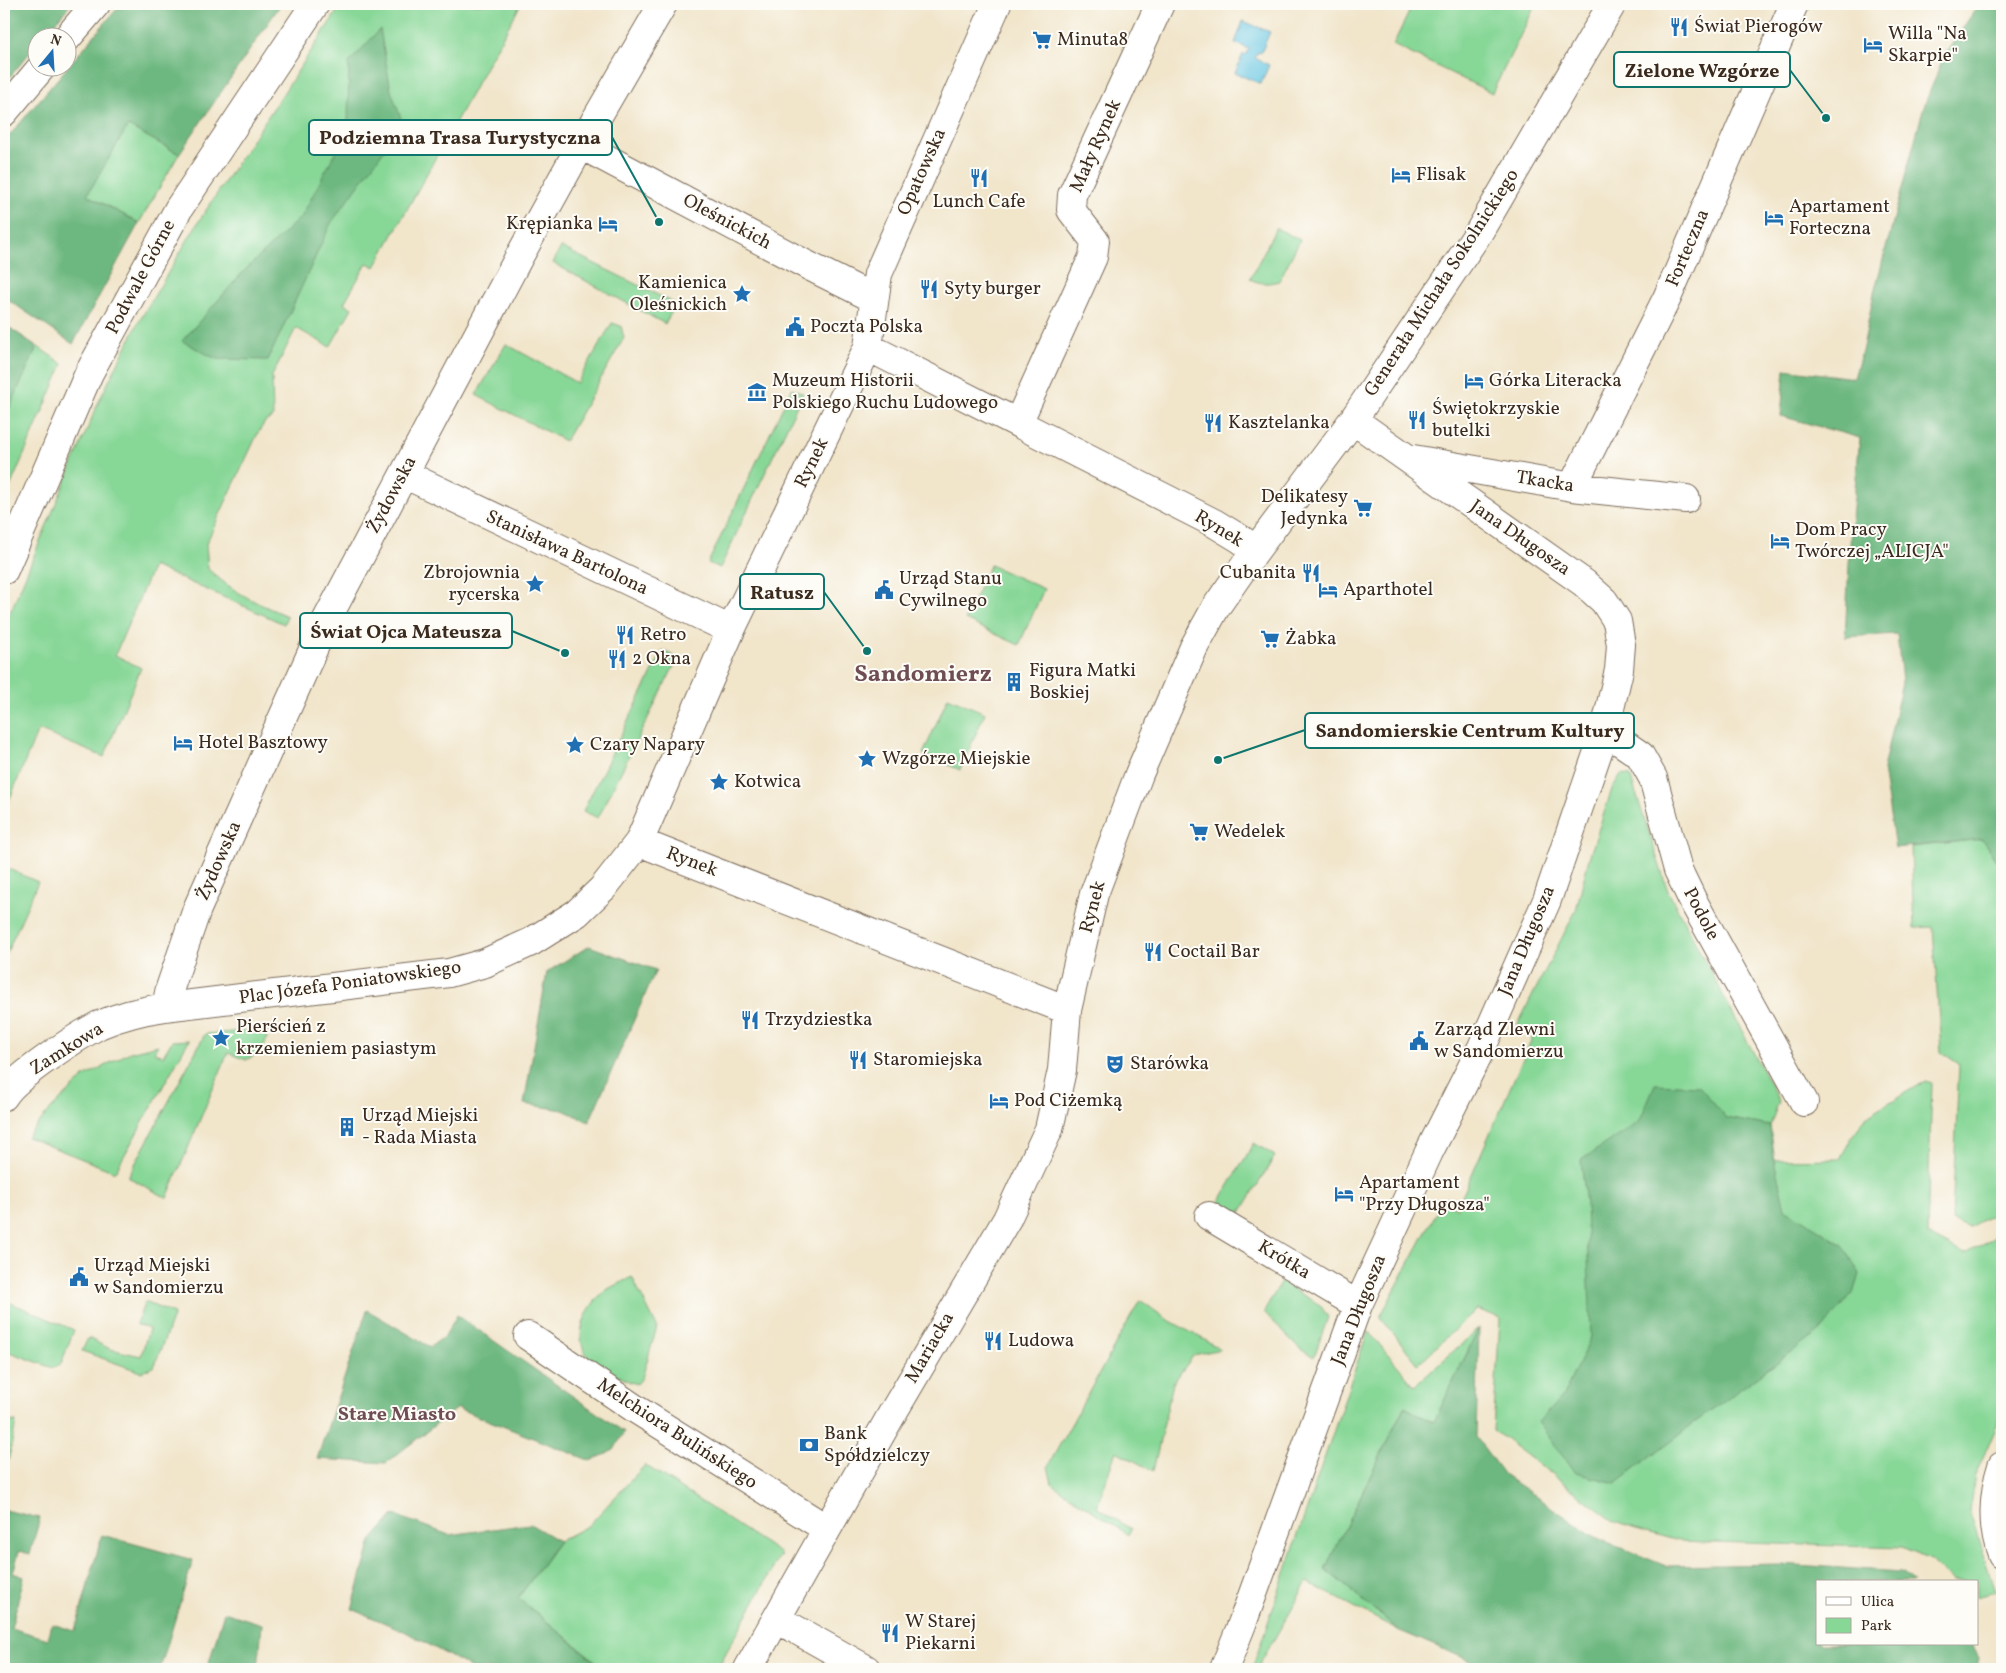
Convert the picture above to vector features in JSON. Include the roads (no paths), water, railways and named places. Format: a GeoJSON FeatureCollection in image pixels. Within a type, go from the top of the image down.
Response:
{"type":"FeatureCollection","features":[{"type":"Feature","properties":{"kind":"street"},"geometry":{"type":"LineString","coordinates":[[76,28],[96,4]]}},
{"type":"Feature","properties":{"kind":"street","name":"Podwale Górne"},"geometry":{"type":"LineString","coordinates":[[4,570],[89,373],[179,208],[315,4]]}},
{"type":"Feature","properties":{"kind":"street","name":"Żydowska"},"geometry":{"type":"LineString","coordinates":[[166,1007],[170,988],[197,909],[325,623],[581,145],[663,4]]}},
{"type":"Feature","properties":{"kind":"street","name":"Opatowska"},"geometry":{"type":"LineString","coordinates":[[868,347],[873,298],[878,274],[997,4]]}},
{"type":"Feature","properties":{"kind":"street","name":"Mały Rynek"},"geometry":{"type":"LineString","coordinates":[[1018,423],[1093,257],[1095,241],[1072,210],[1072,195],[1160,4]]}},
{"type":"Feature","properties":{"kind":"street","name":"Generała Michała Sokolnickiego"},"geometry":{"type":"LineString","coordinates":[[1255,551],[1353,420],[1479,232],[1612,4]]}},
{"type":"Feature","properties":{"kind":"street","name":"Forteczna"},"geometry":{"type":"LineString","coordinates":[[1572,487],[1667,298],[1794,4]]}},
{"type":"Feature","properties":{"kind":"street"},"geometry":{"type":"LineString","coordinates":[[4,112],[33,78]]}},
{"type":"Feature","properties":{"kind":"street","name":"Oleśnickich"},"geometry":{"type":"LineString","coordinates":[[581,145],[873,298]]}},
{"type":"Feature","properties":{"kind":"street","name":"Rynek"},"geometry":{"type":"LineString","coordinates":[[868,347],[1018,423],[1214,523],[1242,540],[1255,551],[1216,607],[1194,647],[1139,774],[1094,894],[1068,1010],[639,842],[731,630],[868,347]]}},
{"type":"Feature","properties":{"kind":"street","name":"Jana Długosza"},"geometry":{"type":"LineString","coordinates":[[1224,1669],[1358,1305],[1429,1152],[1482,1047],[1547,900],[1604,734],[1619,670],[1622,645],[1617,621],[1604,601],[1584,583],[1353,420]]}},
{"type":"Feature","properties":{"kind":"street","name":"Tkacka"},"geometry":{"type":"LineString","coordinates":[[1406,458],[1572,487],[1686,499]]}},
{"type":"Feature","properties":{"kind":"street","name":"Stanisława Bartolona"},"geometry":{"type":"LineString","coordinates":[[404,474],[731,630]]}},
{"type":"Feature","properties":{"kind":"street","name":"Podole"},"geometry":{"type":"LineString","coordinates":[[1604,734],[1640,754],[1653,778],[1678,870],[1693,901],[1804,1102]]}},
{"type":"Feature","properties":{"kind":"street","name":"Plac Józefa Poniatowskiego"},"geometry":{"type":"LineString","coordinates":[[166,1007],[449,973],[484,963],[532,942],[576,913],[603,888],[639,842]]}},
{"type":"Feature","properties":{"kind":"street","name":"Zamkowa"},"geometry":{"type":"LineString","coordinates":[[4,1096],[7,1090],[29,1072],[73,1041],[100,1025],[145,1010],[166,1007]]}},
{"type":"Feature","properties":{"kind":"street","name":"Mariacka"},"geometry":{"type":"LineString","coordinates":[[748,1669],[957,1302],[1007,1219],[1049,1129],[1062,1070],[1068,1010]]}},
{"type":"Feature","properties":{"kind":"street","name":"Krótka"},"geometry":{"type":"LineString","coordinates":[[1210,1216],[1358,1305]]}},
{"type":"Feature","properties":{"kind":"street","name":"Melchiora Bulińskiego"},"geometry":{"type":"LineString","coordinates":[[528,1336],[637,1410],[827,1529]]}},
{"type":"Feature","properties":{"kind":"street"},"geometry":{"type":"LineString","coordinates":[[2002,1466],[1996,1487],[1995,1515],[1999,1548],[2002,1555]]}},
{"type":"Feature","properties":{"kind":"street"},"geometry":{"type":"LineString","coordinates":[[777,1618],[866,1669]]}},
{"type":"Feature","properties":{"kind":"water"},"geometry":{"type":"Polygon","coordinates":[[[1243,21],[1270,32],[1261,53],[1258,52],[1255,58],[1269,65],[1261,84],[1235,73],[1243,54],[1246,55],[1249,49],[1235,43],[1243,21]]]}},
{"type":"Feature","properties":{"kind":"place","name":"Świat Pierogów"},"geometry":{"type":"Point","coordinates":[1679,27]}},
{"type":"Feature","properties":{"kind":"place","name":"Minuta8"},"geometry":{"type":"Point","coordinates":[1042,40]}},
{"type":"Feature","properties":{"kind":"place","name":"Willa \"Na Skarpie\""},"geometry":{"type":"Point","coordinates":[1873,45]}},
{"type":"Feature","properties":{"kind":"place","name":"Zielone Wzgórze"},"geometry":{"type":"Point","coordinates":[1826,118]}},
{"type":"Feature","properties":{"kind":"place","name":"Flisak"},"geometry":{"type":"Point","coordinates":[1401,175]}},
{"type":"Feature","properties":{"kind":"place","name":"Lunch Cafe"},"geometry":{"type":"Point","coordinates":[979,178]}},
{"type":"Feature","properties":{"kind":"place","name":"Apartament Forteczna"},"geometry":{"type":"Point","coordinates":[1774,218]}},
{"type":"Feature","properties":{"kind":"place","name":"Podziemna Trasa Turystyczna"},"geometry":{"type":"Point","coordinates":[659,222]}},
{"type":"Feature","properties":{"kind":"place","name":"Krępianka"},"geometry":{"type":"Point","coordinates":[608,224]}},
{"type":"Feature","properties":{"kind":"place","name":"Syty burger"},"geometry":{"type":"Point","coordinates":[929,289]}},
{"type":"Feature","properties":{"kind":"place","name":"Kamienica Oleśnickich"},"geometry":{"type":"Point","coordinates":[742,294]}},
{"type":"Feature","properties":{"kind":"place","name":"Poczta Polska"},"geometry":{"type":"Point","coordinates":[795,327]}},
{"type":"Feature","properties":{"kind":"place","name":"Górka Literacka"},"geometry":{"type":"Point","coordinates":[1474,381]}},
{"type":"Feature","properties":{"kind":"place","name":"Muzeum Historii Polskiego Ruchu Ludowego"},"geometry":{"type":"Point","coordinates":[757,392]}},
{"type":"Feature","properties":{"kind":"place","name":"Świętokrzyskie butelki"},"geometry":{"type":"Point","coordinates":[1417,420]}},
{"type":"Feature","properties":{"kind":"place","name":"Kasztelanka"},"geometry":{"type":"Point","coordinates":[1213,423]}},
{"type":"Feature","properties":{"kind":"place","name":"Delikatesy Jedynka"},"geometry":{"type":"Point","coordinates":[1363,508]}},
{"type":"Feature","properties":{"kind":"place","name":"Dom Pracy Twórczej „ALICJA\""},"geometry":{"type":"Point","coordinates":[1780,541]}},
{"type":"Feature","properties":{"kind":"place","name":"Cubanita"},"geometry":{"type":"Point","coordinates":[1311,573]}},
{"type":"Feature","properties":{"kind":"place","name":"Zbrojownia rycerska"},"geometry":{"type":"Point","coordinates":[535,584]}},
{"type":"Feature","properties":{"kind":"place","name":"Urząd Stanu Cywilnego"},"geometry":{"type":"Point","coordinates":[884,590]}},
{"type":"Feature","properties":{"kind":"place","name":"Aparthotel"},"geometry":{"type":"Point","coordinates":[1328,590]}},
{"type":"Feature","properties":{"kind":"place","name":"Retro"},"geometry":{"type":"Point","coordinates":[625,635]}},
{"type":"Feature","properties":{"kind":"place","name":"Żabka"},"geometry":{"type":"Point","coordinates":[1270,639]}},
{"type":"Feature","properties":{"kind":"place","name":"Ratusz"},"geometry":{"type":"Point","coordinates":[867,651]}},
{"type":"Feature","properties":{"kind":"place","name":"Świat Ojca Mateusza"},"geometry":{"type":"Point","coordinates":[565,653]}},
{"type":"Feature","properties":{"kind":"place","name":"2 Okna"},"geometry":{"type":"Point","coordinates":[617,659]}},
{"type":"Feature","properties":{"kind":"place","name":"Figura Matki Boskiej"},"geometry":{"type":"Point","coordinates":[1014,682]}},
{"type":"Feature","properties":{"kind":"place","name":"Hotel Basztowy"},"geometry":{"type":"Point","coordinates":[183,743]}},
{"type":"Feature","properties":{"kind":"place","name":"Czary Napary"},"geometry":{"type":"Point","coordinates":[575,745]}},
{"type":"Feature","properties":{"kind":"place","name":"Wzgórze Miejskie"},"geometry":{"type":"Point","coordinates":[867,759]}},
{"type":"Feature","properties":{"kind":"place","name":"Sandomierskie Centrum Kultury"},"geometry":{"type":"Point","coordinates":[1218,760]}},
{"type":"Feature","properties":{"kind":"place","name":"Kotwica"},"geometry":{"type":"Point","coordinates":[719,782]}},
{"type":"Feature","properties":{"kind":"place","name":"Wedelek"},"geometry":{"type":"Point","coordinates":[1199,832]}},
{"type":"Feature","properties":{"kind":"place","name":"Coctail Bar"},"geometry":{"type":"Point","coordinates":[1153,952]}},
{"type":"Feature","properties":{"kind":"place","name":"Trzydziestka"},"geometry":{"type":"Point","coordinates":[750,1020]}},
{"type":"Feature","properties":{"kind":"place","name":"Pierścień z krzemieniem pasiastym"},"geometry":{"type":"Point","coordinates":[221,1038]}},
{"type":"Feature","properties":{"kind":"place","name":"Zarząd Zlewni w Sandomierzu"},"geometry":{"type":"Point","coordinates":[1419,1041]}},
{"type":"Feature","properties":{"kind":"place","name":"Staromiejska"},"geometry":{"type":"Point","coordinates":[858,1060]}},
{"type":"Feature","properties":{"kind":"place","name":"Starówka"},"geometry":{"type":"Point","coordinates":[1115,1064]}},
{"type":"Feature","properties":{"kind":"place","name":"Pod Ciżemką"},"geometry":{"type":"Point","coordinates":[999,1101]}},
{"type":"Feature","properties":{"kind":"place","name":"Urząd Miejski - Rada Miasta"},"geometry":{"type":"Point","coordinates":[347,1127]}},
{"type":"Feature","properties":{"kind":"place","name":"Apartament \"Przy Długosza\""},"geometry":{"type":"Point","coordinates":[1344,1194]}},
{"type":"Feature","properties":{"kind":"place","name":"Urząd Miejski w Sandomierzu"},"geometry":{"type":"Point","coordinates":[79,1277]}},
{"type":"Feature","properties":{"kind":"place","name":"Ludowa"},"geometry":{"type":"Point","coordinates":[993,1341]}},
{"type":"Feature","properties":{"kind":"place","name":"Bank Spółdzielczy"},"geometry":{"type":"Point","coordinates":[809,1445]}},
{"type":"Feature","properties":{"kind":"place","name":"W Starej Piekarni"},"geometry":{"type":"Point","coordinates":[890,1633]}},
{"type":"Feature","properties":{"kind":"district","name":"Sandomierz"},"geometry":{"type":"Point","coordinates":[923,675]}},
{"type":"Feature","properties":{"kind":"district","name":"Stare Miasto"},"geometry":{"type":"Point","coordinates":[397,1415]}}]}
